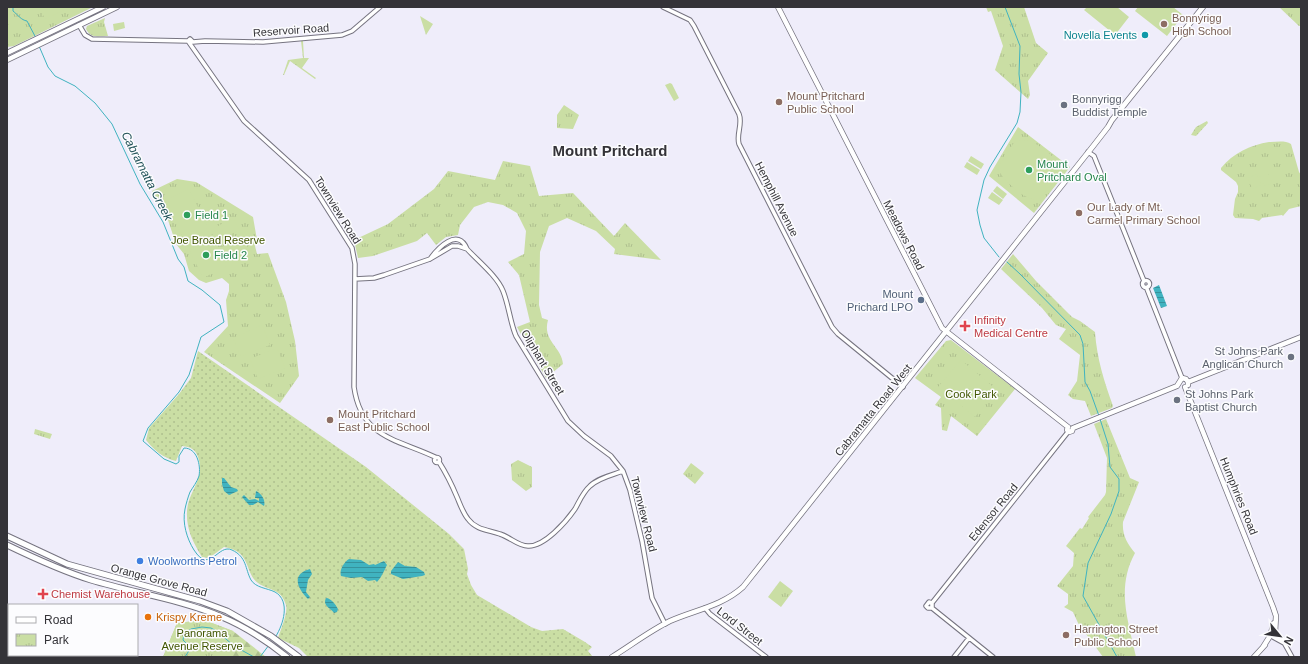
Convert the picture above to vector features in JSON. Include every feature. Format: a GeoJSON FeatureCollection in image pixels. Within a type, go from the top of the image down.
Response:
{"type":"FeatureCollection","features":[{"type":"Feature","properties":{"kind":"highway","name":"Orange Grove Road"},"geometry":{"type":"LineString","coordinates":[[7,536],[67,564],[208,604],[233,614],[257,627],[299,657]]}},
{"type":"Feature","properties":{"kind":"highway","name":"Orange Grove Road"},"geometry":{"type":"LineString","coordinates":[[7,545],[45,563],[79,576],[204,610],[253,633],[287,657]]}},
{"type":"Feature","properties":{"kind":"main road"},"geometry":{"type":"LineString","coordinates":[[7,53],[103,7]]}},
{"type":"Feature","properties":{"kind":"main road"},"geometry":{"type":"LineString","coordinates":[[7,60],[117,7]]}},
{"type":"Feature","properties":{"kind":"main road","name":"Meadows Road"},"geometry":{"type":"LineString","coordinates":[[778,7],[942,328],[1070,429]]}},
{"type":"Feature","properties":{"kind":"main road","name":"Cabramatta Road West"},"geometry":{"type":"LineString","coordinates":[[612,657],[665,624],[728,598],[743,587],[903,387],[1108,127],[1144,79],[1149,75],[1203,7]]}},
{"type":"Feature","properties":{"kind":"main road"},"geometry":{"type":"LineString","coordinates":[[1179,384],[1182,387],[1185,387],[1188,385],[1188,382],[1301,337]]}},
{"type":"Feature","properties":{"kind":"main road"},"geometry":{"type":"LineString","coordinates":[[1070,429],[1179,384],[1182,378],[1186,379],[1188,382]]}},
{"type":"Feature","properties":{"kind":"main road","name":"Humphries Road"},"geometry":{"type":"LineString","coordinates":[[1185,387],[1274,612],[1276,622],[1273,635]]}},
{"type":"Feature","properties":{"kind":"main road"},"geometry":{"type":"LineString","coordinates":[[1254,657],[1273,635]]}},
{"type":"Feature","properties":{"kind":"street","name":"Reservoir Road"},"geometry":{"type":"LineString","coordinates":[[79,25],[85,35],[92,38],[190,43],[205,41],[263,42],[342,35],[352,31],[380,7]]}},
{"type":"Feature","properties":{"kind":"street","name":"Hemphill Avenue"},"geometry":{"type":"LineString","coordinates":[[663,7],[690,20],[694,26],[739,114],[741,121],[738,138],[739,144],[832,327],[838,334],[903,387]]}},
{"type":"Feature","properties":{"kind":"street","name":"Townview Road"},"geometry":{"type":"LineString","coordinates":[[190,43],[193,50],[244,121],[303,173],[312,183],[352,248],[355,279],[354,387],[360,408],[370,423],[382,434],[392,440],[439,459],[439,462],[446,473],[465,515],[471,523],[478,528],[502,534],[521,545],[531,546],[541,542],[557,530],[574,510],[590,486],[598,481],[623,471],[630,490],[644,550],[652,598],[665,624]]}},
{"type":"Feature","properties":{"kind":"street"},"geometry":{"type":"LineString","coordinates":[[1088,152],[1094,156],[1144,281],[1147,280],[1149,283],[1147,287],[1182,378]]}},
{"type":"Feature","properties":{"kind":"street","name":"Oliphant Street"},"geometry":{"type":"LineString","coordinates":[[430,258],[450,240],[462,242],[500,285],[505,296],[511,323],[516,336],[564,415],[578,431],[612,456],[623,471]]}},
{"type":"Feature","properties":{"kind":"street","name":"Oliphant Street"},"geometry":{"type":"LineString","coordinates":[[355,279],[379,277],[430,258],[452,246],[467,249]]}},
{"type":"Feature","properties":{"kind":"street","name":"Edensor Road"},"geometry":{"type":"LineString","coordinates":[[969,638],[932,606],[1070,429]]}},
{"type":"Feature","properties":{"kind":"street","name":"Lord Street"},"geometry":{"type":"LineString","coordinates":[[705,608],[710,614],[766,657]]}},
{"type":"Feature","properties":{"kind":"street"},"geometry":{"type":"LineString","coordinates":[[1273,635],[1282,639],[1292,657]]}},
{"type":"Feature","properties":{"kind":"street"},"geometry":{"type":"LineString","coordinates":[[954,657],[969,638],[993,657]]}},
{"type":"Feature","properties":{"kind":"green space"},"geometry":{"type":"Polygon","coordinates":[[[7,7],[93,7],[14,46],[7,47],[7,7]]]}},
{"type":"Feature","properties":{"kind":"green space"},"geometry":{"type":"Polygon","coordinates":[[[39,7],[70,7],[45,19],[39,7]]]}},
{"type":"Feature","properties":{"kind":"green space"},"geometry":{"type":"Polygon","coordinates":[[[986,7],[1024,7],[1036,43],[1048,53],[1028,81],[1030,95],[1028,99],[995,70],[1003,46],[991,11],[988,12],[986,7]]]}},
{"type":"Feature","properties":{"kind":"green space"},"geometry":{"type":"Polygon","coordinates":[[[1087,7],[1117,7],[1129,17],[1115,35],[1084,10],[1087,7]]]}},
{"type":"Feature","properties":{"kind":"green space"},"geometry":{"type":"Polygon","coordinates":[[[1138,7],[1173,7],[1183,15],[1167,36],[1135,11],[1138,7]]]}},
{"type":"Feature","properties":{"kind":"green space"},"geometry":{"type":"Polygon","coordinates":[[[1279,7],[1301,7],[1301,26],[1299,26],[1279,7]]]}},
{"type":"Feature","properties":{"kind":"green space"},"geometry":{"type":"Polygon","coordinates":[[[420,16],[433,24],[426,35],[420,16]]]}},
{"type":"Feature","properties":{"kind":"green space"},"geometry":{"type":"Polygon","coordinates":[[[105,18],[104,22],[108,36],[93,36],[88,32],[86,29],[87,26],[105,18]]]}},
{"type":"Feature","properties":{"kind":"green space"},"geometry":{"type":"Polygon","coordinates":[[[124,22],[125,28],[114,31],[113,24],[124,22]]]}},
{"type":"Feature","properties":{"kind":"green space"},"geometry":{"type":"Polygon","coordinates":[[[301,41],[303,41],[304,58],[309,58],[302,68],[316,78],[315,79],[290,61],[283,75],[288,60],[303,58],[301,41]]]}},
{"type":"Feature","properties":{"kind":"green space"},"geometry":{"type":"Polygon","coordinates":[[[670,83],[672,84],[679,98],[674,101],[665,85],[670,83]]]}},
{"type":"Feature","properties":{"kind":"green space"},"geometry":{"type":"Polygon","coordinates":[[[564,105],[579,115],[573,129],[557,128],[557,115],[564,105]]]}},
{"type":"Feature","properties":{"kind":"green space"},"geometry":{"type":"Polygon","coordinates":[[[1207,121],[1208,123],[1196,136],[1191,135],[1196,127],[1207,121]]]}},
{"type":"Feature","properties":{"kind":"green space","name":"Mount Pritchard Oval"},"geometry":{"type":"Polygon","coordinates":[[[1018,127],[1070,167],[1034,213],[989,176],[1018,127]]]}},
{"type":"Feature","properties":{"kind":"green space","name":"Mount Pritchard Oval"},"geometry":{"type":"Polygon","coordinates":[[[1026,140],[1050,154],[1060,168],[1060,175],[1037,200],[1026,197],[1013,187],[1004,179],[998,167],[1015,141],[1026,140]]]}},
{"type":"Feature","properties":{"kind":"green space"},"geometry":{"type":"Polygon","coordinates":[[[1269,142],[1283,142],[1291,144],[1301,175],[1301,206],[1289,209],[1283,216],[1262,218],[1259,221],[1253,219],[1235,218],[1233,215],[1238,186],[1236,182],[1221,170],[1221,168],[1231,158],[1243,150],[1269,142]]]}},
{"type":"Feature","properties":{"kind":"green space"},"geometry":{"type":"Polygon","coordinates":[[[971,156],[984,164],[981,169],[968,161],[971,156]]]}},
{"type":"Feature","properties":{"kind":"green space"},"geometry":{"type":"Polygon","coordinates":[[[503,161],[530,166],[539,196],[573,193],[614,236],[625,223],[661,260],[614,254],[615,249],[596,231],[567,218],[549,226],[540,252],[539,305],[542,318],[548,320],[547,327],[550,339],[562,358],[563,364],[546,378],[517,327],[530,322],[519,275],[508,262],[524,254],[526,231],[517,213],[503,205],[488,202],[474,207],[460,225],[458,235],[446,237],[436,245],[427,233],[417,241],[373,256],[358,258],[354,240],[388,224],[434,189],[448,171],[495,180],[503,161]]]}},
{"type":"Feature","properties":{"kind":"green space"},"geometry":{"type":"Polygon","coordinates":[[[967,162],[980,170],[977,175],[964,167],[967,162]]]}},
{"type":"Feature","properties":{"kind":"green space"},"geometry":{"type":"Polygon","coordinates":[[[1267,170],[1272,183],[1264,186],[1259,174],[1267,170]]]}},
{"type":"Feature","properties":{"kind":"green space"},"geometry":{"type":"Polygon","coordinates":[[[1257,174],[1261,185],[1252,189],[1248,178],[1257,174]]]}},
{"type":"Feature","properties":{"kind":"green space","name":"Joe Broad Reserve"},"geometry":{"type":"Polygon","coordinates":[[[177,179],[196,182],[253,217],[257,240],[255,246],[257,254],[268,253],[286,302],[295,341],[299,376],[280,403],[204,352],[228,326],[226,300],[229,291],[229,284],[222,278],[206,283],[199,280],[189,271],[184,254],[176,244],[167,217],[158,206],[152,191],[177,179]]]}},
{"type":"Feature","properties":{"kind":"green space"},"geometry":{"type":"Polygon","coordinates":[[[997,186],[1007,194],[1003,199],[993,191],[997,186]]]}},
{"type":"Feature","properties":{"kind":"green space","name":"Field 1"},"geometry":{"type":"Polygon","coordinates":[[[189,189],[208,228],[184,240],[165,201],[189,189]]]}},
{"type":"Feature","properties":{"kind":"green space"},"geometry":{"type":"Polygon","coordinates":[[[992,192],[1003,200],[999,205],[988,198],[992,192]]]}},
{"type":"Feature","properties":{"kind":"green space"},"geometry":{"type":"Polygon","coordinates":[[[233,218],[239,230],[220,240],[214,228],[233,218]]]}},
{"type":"Feature","properties":{"kind":"green space","name":"Field 2"},"geometry":{"type":"Polygon","coordinates":[[[210,231],[227,266],[203,278],[186,243],[210,231]]]}},
{"type":"Feature","properties":{"kind":"green space"},"geometry":{"type":"Polygon","coordinates":[[[242,236],[248,248],[228,258],[223,246],[242,236]]]}},
{"type":"Feature","properties":{"kind":"green space"},"geometry":{"type":"Polygon","coordinates":[[[1013,254],[1036,281],[1072,317],[1095,332],[1099,361],[1113,406],[1112,408],[1091,416],[1085,401],[1073,399],[1068,395],[1077,381],[1080,355],[1059,339],[1066,329],[1056,325],[1042,308],[1001,269],[1013,254]]]}},
{"type":"Feature","properties":{"kind":"green space"},"geometry":{"type":"Polygon","coordinates":[[[262,325],[270,345],[241,357],[233,338],[262,325]]]}},
{"type":"Feature","properties":{"kind":"green space","name":"Cook Park"},"geometry":{"type":"Polygon","coordinates":[[[951,340],[1015,389],[977,436],[951,416],[947,431],[942,430],[941,408],[935,405],[941,397],[915,378],[946,341],[951,340]]]}},
{"type":"Feature","properties":{"kind":"green space"},"geometry":{"type":"Polygon","coordinates":[[[277,348],[285,368],[258,379],[250,359],[277,348]]]}},
{"type":"Feature","properties":{"kind":"green space"},"geometry":{"type":"Polygon","coordinates":[[[198,351],[366,467],[449,534],[464,549],[468,569],[467,574],[477,595],[531,627],[542,631],[563,629],[592,647],[588,651],[593,657],[308,657],[299,648],[278,638],[286,612],[286,605],[281,596],[258,583],[251,574],[243,558],[233,549],[224,547],[209,558],[202,557],[193,541],[189,530],[187,511],[190,497],[200,472],[200,465],[196,452],[190,448],[182,446],[176,461],[159,453],[146,440],[149,428],[191,378],[198,351]]]}},
{"type":"Feature","properties":{"kind":"green space"},"geometry":{"type":"Polygon","coordinates":[[[961,360],[997,390],[975,417],[938,387],[961,360]]]}},
{"type":"Feature","properties":{"kind":"green space"},"geometry":{"type":"Polygon","coordinates":[[[1106,419],[1130,478],[1139,482],[1123,522],[1123,531],[1126,539],[1135,553],[1129,566],[1126,579],[1125,604],[1136,657],[1103,657],[1078,623],[1073,612],[1064,607],[1068,604],[1068,594],[1057,586],[1073,566],[1074,553],[1066,546],[1080,528],[1082,529],[1089,518],[1088,517],[1106,492],[1107,458],[1094,424],[1106,419]]]}},
{"type":"Feature","properties":{"kind":"green space"},"geometry":{"type":"Polygon","coordinates":[[[35,429],[52,434],[50,439],[34,434],[35,429]]]}},
{"type":"Feature","properties":{"kind":"green space"},"geometry":{"type":"Polygon","coordinates":[[[518,460],[532,467],[532,487],[526,491],[512,480],[511,464],[518,460]]]}},
{"type":"Feature","properties":{"kind":"green space"},"geometry":{"type":"Polygon","coordinates":[[[691,463],[704,473],[695,484],[683,474],[691,463]]]}},
{"type":"Feature","properties":{"kind":"green space"},"geometry":{"type":"Polygon","coordinates":[[[780,581],[793,591],[781,607],[768,597],[780,581]]]}},
{"type":"Feature","properties":{"kind":"green space","name":"Panorama Avenue Reserve"},"geometry":{"type":"Polygon","coordinates":[[[204,620],[233,631],[266,657],[163,657],[177,623],[204,620]]]}},
{"type":"Feature","properties":{"kind":"green space","name":"Panorama Avenue Reserve"},"geometry":{"type":"Polygon","coordinates":[[[204,620],[233,631],[226,656],[163,657],[177,623],[204,620]]]}},
{"type":"Feature","properties":{"kind":"water"},"geometry":{"type":"Polygon","coordinates":[[[1159,285],[1167,306],[1161,308],[1153,288],[1159,285]]]}},
{"type":"Feature","properties":{"kind":"water"},"geometry":{"type":"Polygon","coordinates":[[[222,478],[224,478],[231,487],[237,489],[238,491],[229,495],[224,491],[222,478]]]}},
{"type":"Feature","properties":{"kind":"water"},"geometry":{"type":"Polygon","coordinates":[[[256,491],[263,497],[264,506],[258,502],[253,505],[249,505],[242,497],[244,495],[249,500],[255,499],[259,501],[259,498],[255,498],[256,491]]]}},
{"type":"Feature","properties":{"kind":"water"},"geometry":{"type":"Polygon","coordinates":[[[349,559],[361,560],[369,565],[375,565],[384,561],[387,565],[377,582],[375,580],[368,581],[362,577],[351,578],[341,576],[342,566],[349,559]]]}},
{"type":"Feature","properties":{"kind":"water"},"geometry":{"type":"Polygon","coordinates":[[[398,562],[405,566],[416,567],[424,572],[425,575],[403,579],[391,574],[391,571],[398,562]]]}},
{"type":"Feature","properties":{"kind":"water"},"geometry":{"type":"Polygon","coordinates":[[[310,569],[312,574],[308,580],[306,592],[310,597],[308,599],[299,586],[298,578],[304,571],[310,569]]]}},
{"type":"Feature","properties":{"kind":"water"},"geometry":{"type":"Polygon","coordinates":[[[326,598],[330,599],[335,604],[338,609],[337,612],[334,613],[326,605],[326,598]]]}},
{"type":"Feature","properties":{"kind":"waterway","name":"Cabramatta Creek"},"geometry":{"type":"LineString","coordinates":[[13,7],[13,11],[27,21],[36,38]]}},
{"type":"Feature","properties":{"kind":"waterway"},"geometry":{"type":"LineString","coordinates":[[999,257],[984,238],[977,210],[984,180],[990,167],[1017,123],[1020,112],[1020,46],[1005,7]]}},
{"type":"Feature","properties":{"kind":"waterway","name":"Cabramatta Creek"},"geometry":{"type":"LineString","coordinates":[[39,46],[48,67],[55,76],[75,86],[95,103],[112,124],[140,184],[163,222],[178,259],[184,267],[188,281],[220,305],[224,322],[201,337],[189,375],[179,392],[148,428],[143,441],[164,459],[176,464],[179,462],[179,456],[184,448],[195,454],[199,462],[199,476],[190,492],[184,514],[189,541],[194,550],[205,560],[214,557],[227,549],[237,553],[243,560],[253,583],[275,592],[280,596],[283,601],[284,613],[281,626],[276,636]]}},
{"type":"Feature","properties":{"kind":"waterway"},"geometry":{"type":"LineString","coordinates":[[1007,262],[1080,335],[1083,344],[1085,382],[1099,416]]}},
{"type":"Feature","properties":{"kind":"waterway"},"geometry":{"type":"LineString","coordinates":[[1100,419],[1108,444],[1110,467],[1119,479],[1119,491],[1111,514],[1088,563],[1083,596],[1117,657]]}},
{"type":"Feature","properties":{"kind":"waterway","name":"Cabramatta Creek"},"geometry":{"type":"LineString","coordinates":[[185,657],[190,647],[183,640],[184,634],[191,629],[202,627],[211,628],[218,632],[234,646],[254,657]]}},
{"type":"Feature","properties":{"kind":"waterway","name":"Cabramatta Creek"},"geometry":{"type":"LineString","coordinates":[[260,657],[269,645]]}},
{"type":"Feature","properties":{"kind":"place","name":"Bonnyrigg High School"},"geometry":{"type":"Point","coordinates":[1164,24]}},
{"type":"Feature","properties":{"kind":"place","name":"Novella Events"},"geometry":{"type":"Point","coordinates":[1145,35]}},
{"type":"Feature","properties":{"kind":"place","name":"Mount Pritchard Public School"},"geometry":{"type":"Point","coordinates":[779,102]}},
{"type":"Feature","properties":{"kind":"place","name":"Bonnyrigg Buddist Temple"},"geometry":{"type":"Point","coordinates":[1064,105]}},
{"type":"Feature","properties":{"kind":"place","name":"Mount Pritchard Oval"},"geometry":{"type":"Point","coordinates":[1029,170]}},
{"type":"Feature","properties":{"kind":"place","name":"Our Lady of Mt. Carmel Primary School"},"geometry":{"type":"Point","coordinates":[1079,213]}},
{"type":"Feature","properties":{"kind":"place","name":"Field 1"},"geometry":{"type":"Point","coordinates":[187,215]}},
{"type":"Feature","properties":{"kind":"place","name":"Field 2"},"geometry":{"type":"Point","coordinates":[206,255]}},
{"type":"Feature","properties":{"kind":"place","name":"Mount Prichard LPO"},"geometry":{"type":"Point","coordinates":[921,300]}},
{"type":"Feature","properties":{"kind":"place","name":"Infinity Medical Centre"},"geometry":{"type":"Point","coordinates":[965,326]}},
{"type":"Feature","properties":{"kind":"place","name":"St Johns Park Anglican Church"},"geometry":{"type":"Point","coordinates":[1291,357]}},
{"type":"Feature","properties":{"kind":"place","name":"St Johns Park Baptist Church"},"geometry":{"type":"Point","coordinates":[1177,400]}},
{"type":"Feature","properties":{"kind":"place","name":"Mount Pritchard East Public School"},"geometry":{"type":"Point","coordinates":[330,420]}},
{"type":"Feature","properties":{"kind":"place","name":"Woolworths Petrol"},"geometry":{"type":"Point","coordinates":[140,561]}},
{"type":"Feature","properties":{"kind":"place","name":"Chemist Warehouse"},"geometry":{"type":"Point","coordinates":[43,594]}},
{"type":"Feature","properties":{"kind":"place","name":"Krispy Kreme"},"geometry":{"type":"Point","coordinates":[148,617]}},
{"type":"Feature","properties":{"kind":"place","name":"Harrington Street Public School"},"geometry":{"type":"Point","coordinates":[1066,635]}},
{"type":"Feature","properties":{"kind":"district","name":"Mount Pritchard"},"geometry":{"type":"Point","coordinates":[610,150]}}]}
